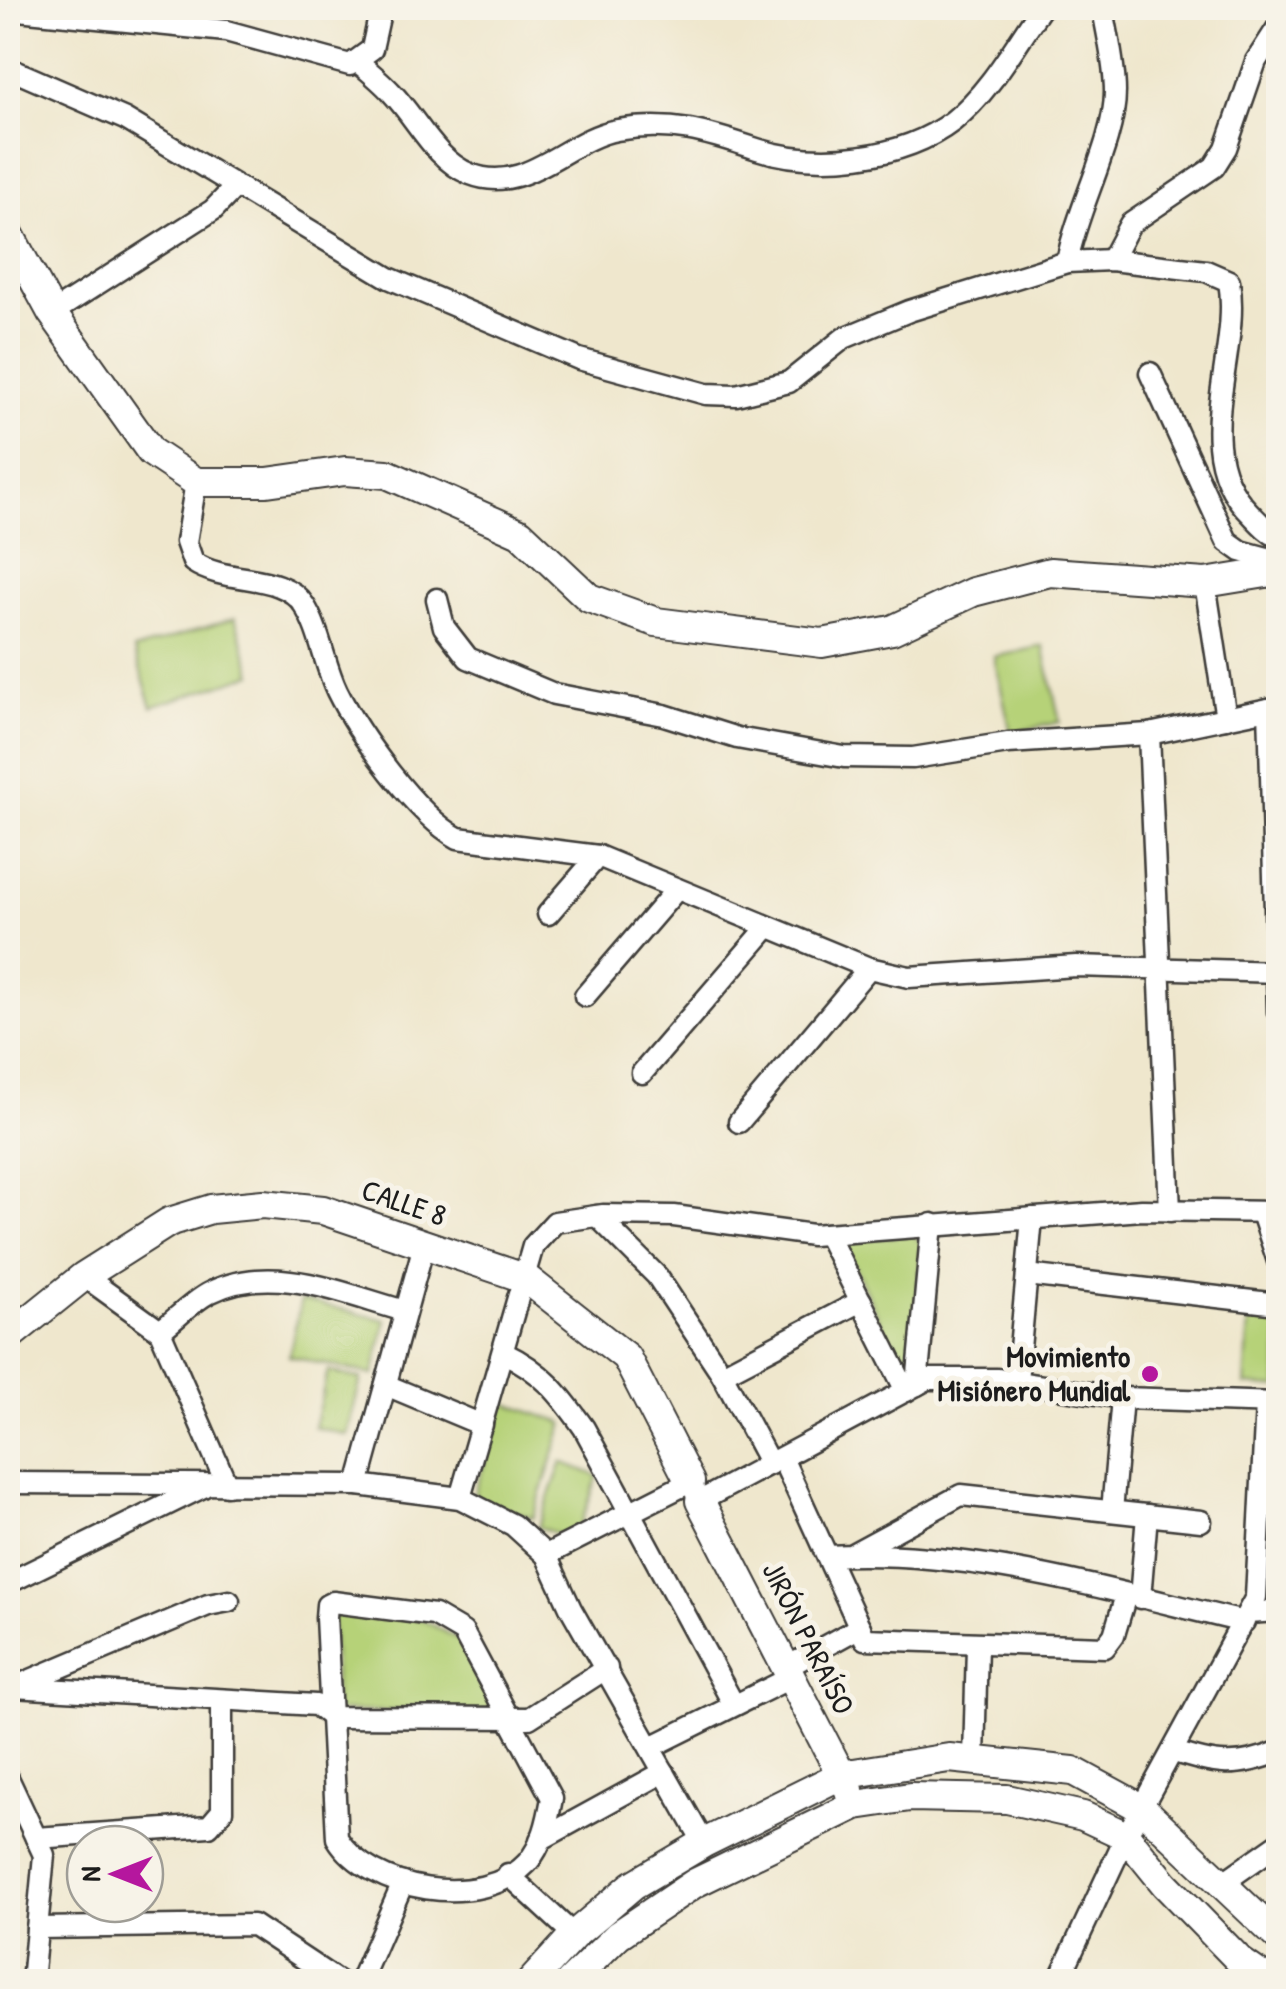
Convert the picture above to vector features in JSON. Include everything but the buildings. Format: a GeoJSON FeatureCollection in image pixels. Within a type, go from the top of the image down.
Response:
{"type":"FeatureCollection","features":[{"type":"Feature","properties":{"kind":"street"},"geometry":{"type":"LineString","coordinates":[[358,62],[372,49],[381,8]]}},
{"type":"Feature","properties":{"kind":"street"},"geometry":{"type":"LineString","coordinates":[[8,9],[226,31],[330,61],[358,62],[392,93],[448,162],[490,179],[533,171],[597,135],[651,126],[701,129],[757,149],[828,158],[874,154],[922,139],[954,120],[982,91],[1042,8]]}},
{"type":"Feature","properties":{"kind":"street"},"geometry":{"type":"LineString","coordinates":[[1067,262],[1075,220],[1109,130],[1115,92],[1103,8]]}},
{"type":"Feature","properties":{"kind":"street"},"geometry":{"type":"LineString","coordinates":[[1111,260],[1130,224],[1214,167],[1226,148],[1256,61],[1278,27]]}},
{"type":"Feature","properties":{"kind":"street"},"geometry":{"type":"LineString","coordinates":[[8,68],[125,120],[389,278],[579,360],[706,394],[736,396],[788,382],[844,338],[909,311],[1067,262],[1111,260],[1206,272],[1228,282],[1234,310],[1219,391],[1220,455],[1235,498],[1278,536]]}},
{"type":"Feature","properties":{"kind":"street"},"geometry":{"type":"LineString","coordinates":[[52,313],[213,210],[235,187]]}},
{"type":"Feature","properties":{"kind":"street"},"geometry":{"type":"LineString","coordinates":[[8,232],[52,313],[151,452],[196,482],[267,482],[344,472],[387,474],[520,533],[589,598],[656,622],[822,643],[892,630],[973,592],[1050,572],[1205,583],[1278,571]]}},
{"type":"Feature","properties":{"kind":"street"},"geometry":{"type":"LineString","coordinates":[[1150,373],[1227,541],[1241,552],[1278,561]]}},
{"type":"Feature","properties":{"kind":"street"},"geometry":{"type":"LineString","coordinates":[[196,482],[186,542],[193,562],[228,578],[285,587],[304,604],[337,691],[352,716],[441,829],[458,838],[598,856],[869,968],[908,977],[1076,966],[1277,972]]}},
{"type":"Feature","properties":{"kind":"street"},"geometry":{"type":"LineString","coordinates":[[1205,583],[1226,718]]}},
{"type":"Feature","properties":{"kind":"street"},"geometry":{"type":"LineString","coordinates":[[438,599],[444,628],[468,658],[554,694],[664,715],[738,738],[844,757],[914,758],[1008,743],[1149,734],[1274,708],[1278,1012]]}},
{"type":"Feature","properties":{"kind":"street"},"geometry":{"type":"LineString","coordinates":[[1149,734],[1170,1211]]}},
{"type":"Feature","properties":{"kind":"street"},"geometry":{"type":"LineString","coordinates":[[548,914],[598,856]]}},
{"type":"Feature","properties":{"kind":"street"},"geometry":{"type":"LineString","coordinates":[[585,996],[677,889]]}},
{"type":"Feature","properties":{"kind":"street"},"geometry":{"type":"LineString","coordinates":[[642,1073],[768,927]]}},
{"type":"Feature","properties":{"kind":"street"},"geometry":{"type":"LineString","coordinates":[[739,1122],[869,968]]}},
{"type":"Feature","properties":{"kind":"street","name":"CALLE 8"},"geometry":{"type":"LineString","coordinates":[[8,1337],[84,1276],[169,1222],[211,1209],[263,1204],[322,1210],[527,1278],[626,1356],[695,1491]]}},
{"type":"Feature","properties":{"kind":"street"},"geometry":{"type":"LineString","coordinates":[[460,1498],[527,1278],[533,1246],[554,1222],[597,1216],[674,1216],[826,1234],[1170,1211],[1270,1212],[1278,1262]]}},
{"type":"Feature","properties":{"kind":"street"},"geometry":{"type":"LineString","coordinates":[[597,1216],[657,1276],[722,1374],[828,1556],[865,1639],[886,1643],[1106,1647],[1133,1596],[1147,1515]]}},
{"type":"Feature","properties":{"kind":"street"},"geometry":{"type":"LineString","coordinates":[[1017,1381],[1032,1218]]}},
{"type":"Feature","properties":{"kind":"street"},"geometry":{"type":"LineString","coordinates":[[912,1388],[932,1224]]}},
{"type":"Feature","properties":{"kind":"street"},"geometry":{"type":"LineString","coordinates":[[826,1234],[912,1388]]}},
{"type":"Feature","properties":{"kind":"street"},"geometry":{"type":"LineString","coordinates":[[358,1485],[424,1245]]}},
{"type":"Feature","properties":{"kind":"street"},"geometry":{"type":"LineString","coordinates":[[1027,1275],[1278,1304]]}},
{"type":"Feature","properties":{"kind":"street"},"geometry":{"type":"LineString","coordinates":[[84,1276],[160,1331],[217,1485]]}},
{"type":"Feature","properties":{"kind":"street"},"geometry":{"type":"LineString","coordinates":[[160,1331],[208,1294],[246,1280],[292,1280],[406,1312]]}},
{"type":"Feature","properties":{"kind":"street"},"geometry":{"type":"LineString","coordinates":[[722,1374],[861,1301]]}},
{"type":"Feature","properties":{"kind":"street"},"geometry":{"type":"LineString","coordinates":[[504,1353],[531,1366],[555,1386],[584,1428],[734,1705]]}},
{"type":"Feature","properties":{"kind":"street"},"geometry":{"type":"LineString","coordinates":[[546,1556],[629,1514],[776,1461],[928,1379],[1017,1381],[1122,1398],[1272,1404],[1269,1521],[1256,1596],[1126,1836],[1058,1982]]}},
{"type":"Feature","properties":{"kind":"street"},"geometry":{"type":"LineString","coordinates":[[386,1385],[482,1425]]}},
{"type":"Feature","properties":{"kind":"street"},"geometry":{"type":"LineString","coordinates":[[1112,1511],[1122,1398]]}},
{"type":"Feature","properties":{"kind":"street"},"geometry":{"type":"LineString","coordinates":[[8,1482],[358,1485],[460,1498],[513,1525],[546,1556],[704,1844]]}},
{"type":"Feature","properties":{"kind":"street"},"geometry":{"type":"LineString","coordinates":[[8,1583],[217,1485]]}},
{"type":"Feature","properties":{"kind":"street","name":"JIRÓN PARAÍSO"},"geometry":{"type":"LineString","coordinates":[[695,1491],[856,1805]]}},
{"type":"Feature","properties":{"kind":"street"},"geometry":{"type":"LineString","coordinates":[[852,1555],[962,1494],[1201,1521]]}},
{"type":"Feature","properties":{"kind":"street"},"geometry":{"type":"LineString","coordinates":[[828,1556],[986,1563],[1246,1617],[1278,1611]]}},
{"type":"Feature","properties":{"kind":"street"},"geometry":{"type":"LineString","coordinates":[[10,1688],[208,1605],[229,1601]]}},
{"type":"Feature","properties":{"kind":"street"},"geometry":{"type":"LineString","coordinates":[[334,1602],[434,1615],[464,1632],[552,1798],[547,1828],[526,1864],[485,1887],[447,1889],[403,1883],[347,1855],[336,1838],[331,1717],[327,1605],[334,1602]]}},
{"type":"Feature","properties":{"kind":"street"},"geometry":{"type":"LineString","coordinates":[[650,1746],[734,1705],[860,1627]]}},
{"type":"Feature","properties":{"kind":"street"},"geometry":{"type":"LineString","coordinates":[[974,1759],[977,1645]]}},
{"type":"Feature","properties":{"kind":"street"},"geometry":{"type":"LineString","coordinates":[[10,1688],[316,1706],[331,1717],[529,1718],[608,1668]]}},
{"type":"Feature","properties":{"kind":"street"},"geometry":{"type":"LineString","coordinates":[[36,1838],[209,1826],[222,1811],[222,1700]]}},
{"type":"Feature","properties":{"kind":"street"},"geometry":{"type":"LineString","coordinates":[[1174,1752],[1219,1765],[1246,1764],[1278,1752]]}},
{"type":"Feature","properties":{"kind":"street"},"geometry":{"type":"LineString","coordinates":[[531,1982],[574,1935],[633,1886],[704,1844],[841,1775],[948,1758],[1073,1771],[1142,1809],[1278,1937]]}},
{"type":"Feature","properties":{"kind":"street"},"geometry":{"type":"LineString","coordinates":[[540,1840],[664,1772]]}},
{"type":"Feature","properties":{"kind":"street"},"geometry":{"type":"LineString","coordinates":[[8,1778],[44,1855],[32,1982]]}},
{"type":"Feature","properties":{"kind":"street"},"geometry":{"type":"LineString","coordinates":[[570,1982],[618,1935],[695,1883],[856,1805],[910,1797],[1007,1799],[1084,1816],[1126,1836],[1165,1884],[1242,1962],[1270,1982]]}},
{"type":"Feature","properties":{"kind":"street"},"geometry":{"type":"LineString","coordinates":[[1220,1884],[1278,1844]]}},
{"type":"Feature","properties":{"kind":"street"},"geometry":{"type":"LineString","coordinates":[[508,1874],[574,1935]]}},
{"type":"Feature","properties":{"kind":"street"},"geometry":{"type":"LineString","coordinates":[[360,1982],[403,1883]]}},
{"type":"Feature","properties":{"kind":"street"},"geometry":{"type":"LineString","coordinates":[[37,1928],[253,1925],[340,1982]]}},
{"type":"Feature","properties":{"kind":"green space"},"geometry":{"type":"Polygon","coordinates":[[[235,618],[253,674],[152,707],[134,650],[235,618]]]}},
{"type":"Feature","properties":{"kind":"green space"},"geometry":{"type":"Polygon","coordinates":[[[1043,646],[1060,722],[1011,733],[994,657],[1043,646]]]}},
{"type":"Feature","properties":{"kind":"green space"},"geometry":{"type":"Polygon","coordinates":[[[913,1234],[922,1244],[912,1359],[901,1365],[845,1247],[847,1241],[913,1234]]]}},
{"type":"Feature","properties":{"kind":"green space"},"geometry":{"type":"Polygon","coordinates":[[[301,1300],[386,1320],[373,1375],[289,1356],[301,1300]]]}},
{"type":"Feature","properties":{"kind":"green space"},"geometry":{"type":"Polygon","coordinates":[[[1249,1319],[1278,1321],[1278,1388],[1245,1385],[1249,1319]]]}},
{"type":"Feature","properties":{"kind":"green space"},"geometry":{"type":"Polygon","coordinates":[[[328,1371],[361,1379],[347,1435],[314,1427],[328,1371]]]}},
{"type":"Feature","properties":{"kind":"green space"},"geometry":{"type":"Polygon","coordinates":[[[504,1403],[564,1423],[533,1518],[473,1498],[504,1403]]]}},
{"type":"Feature","properties":{"kind":"green space"},"geometry":{"type":"Polygon","coordinates":[[[562,1462],[598,1476],[575,1540],[538,1527],[562,1462]]]}},
{"type":"Feature","properties":{"kind":"green space"},"geometry":{"type":"Polygon","coordinates":[[[339,1609],[421,1619],[465,1643],[492,1704],[491,1712],[335,1711],[332,1616],[339,1609]]]}},
{"type":"Feature","properties":{"kind":"place","name":"Movimiento Misiónero Mundial"},"geometry":{"type":"Point","coordinates":[1150,1374]}}]}
